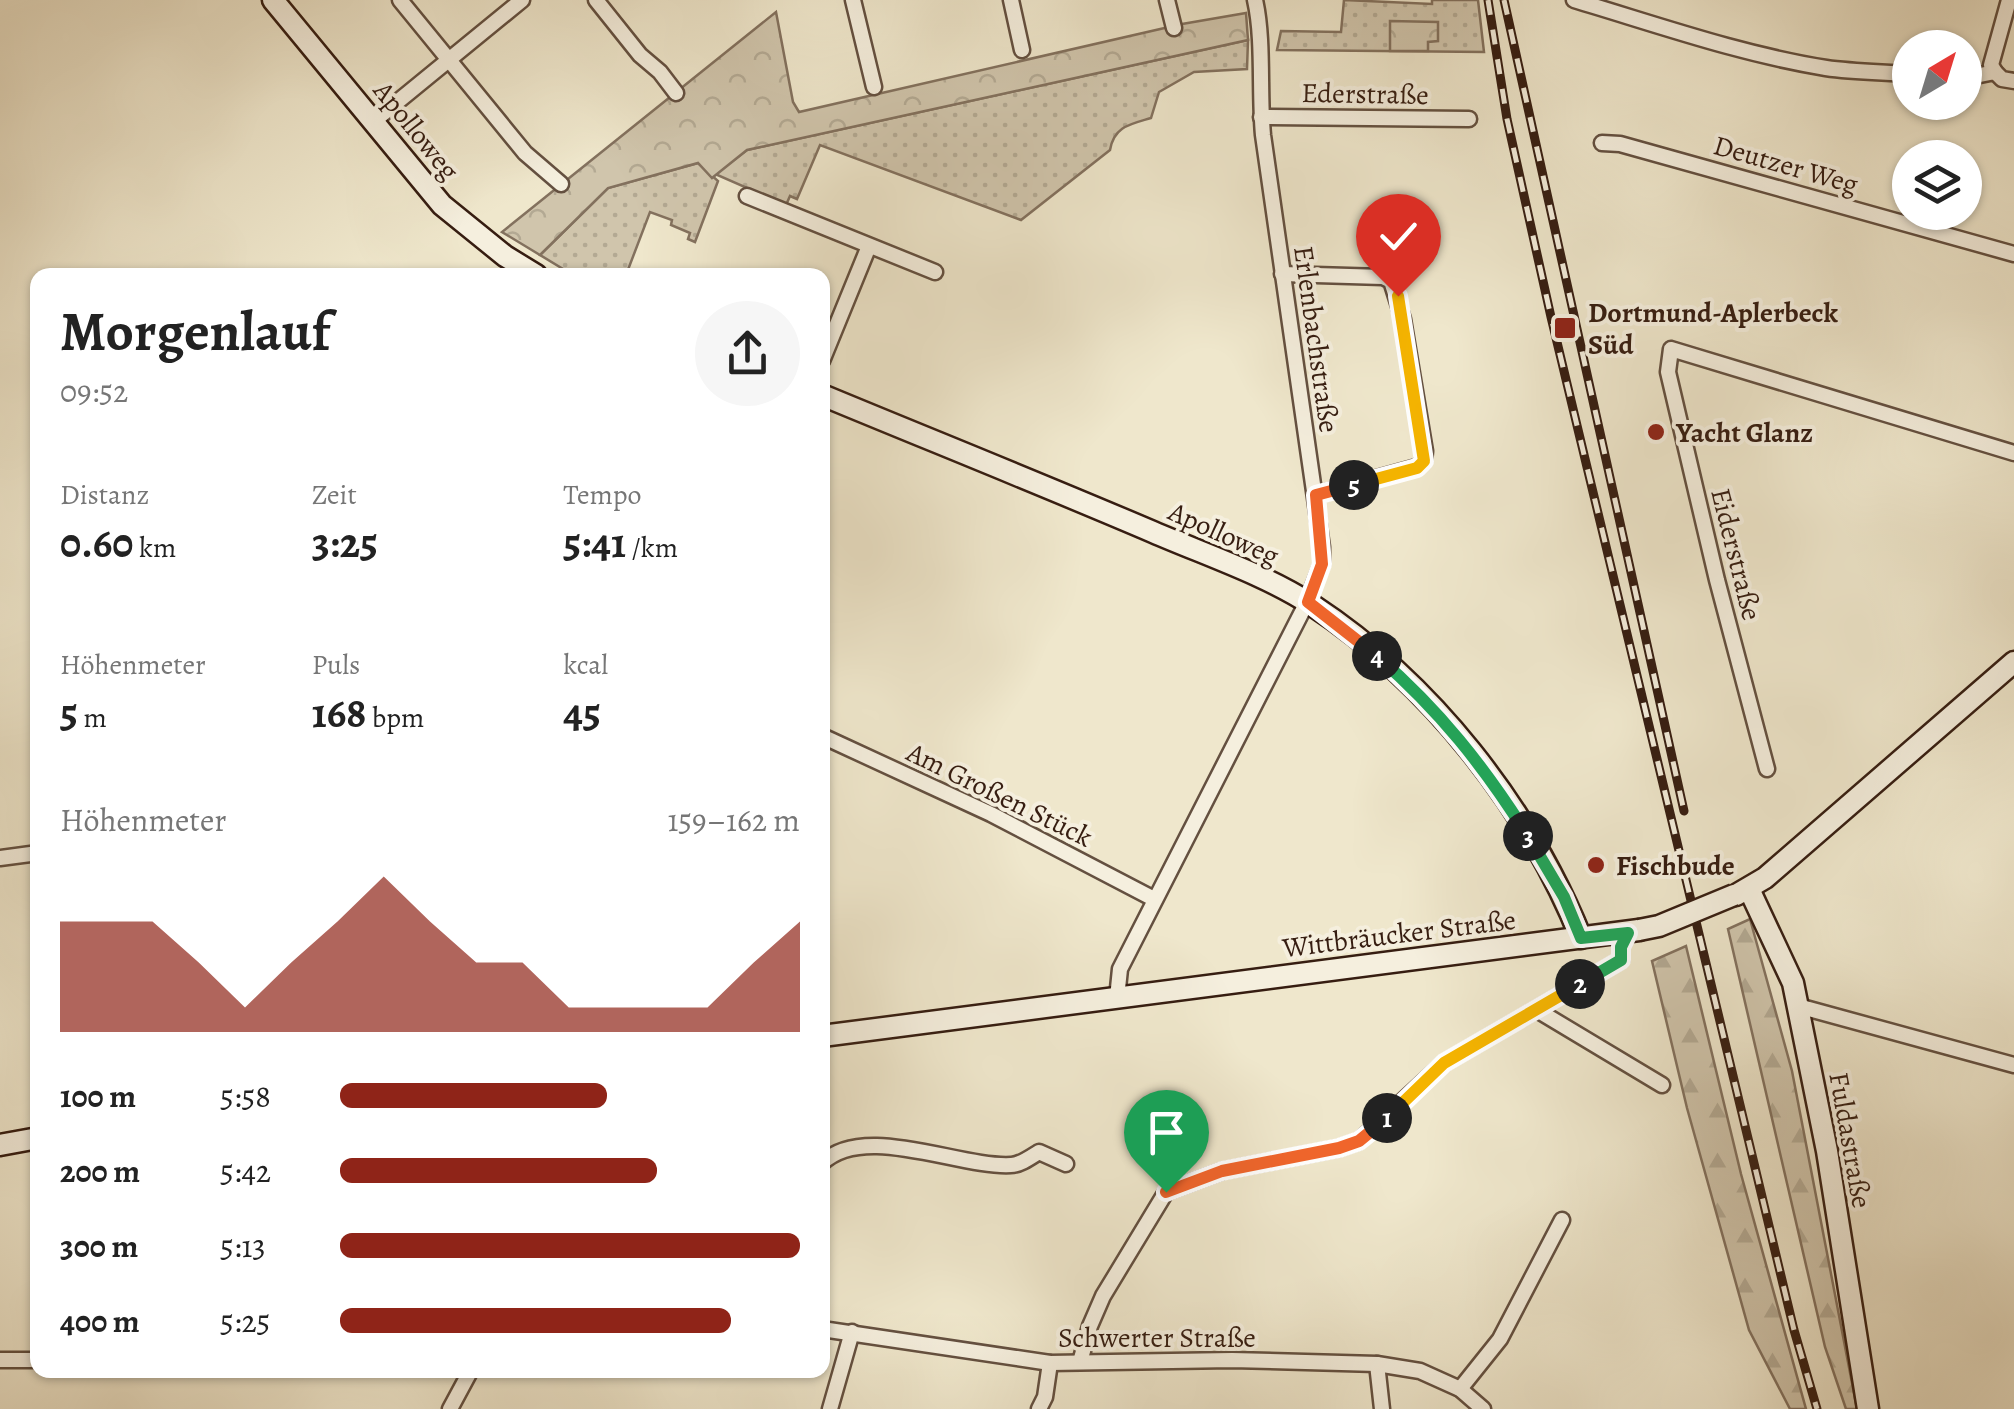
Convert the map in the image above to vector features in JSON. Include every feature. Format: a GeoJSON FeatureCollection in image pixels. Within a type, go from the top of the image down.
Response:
{"type":"FeatureCollection","features":[{"type":"Feature","properties":{"kind":"street","name":"Apolloweg"},"geometry":{"type":"LineString","coordinates":[[272,0],[442,204],[525,268]]}},
{"type":"Feature","properties":{"kind":"street"},"geometry":{"type":"LineString","coordinates":[[400,0],[525,153],[561,184]]}},
{"type":"Feature","properties":{"kind":"street"},"geometry":{"type":"LineString","coordinates":[[374,120],[522,0]]}},
{"type":"Feature","properties":{"kind":"street"},"geometry":{"type":"LineString","coordinates":[[596,0],[676,93]]}},
{"type":"Feature","properties":{"kind":"street"},"geometry":{"type":"LineString","coordinates":[[853,0],[874,87]]}},
{"type":"Feature","properties":{"kind":"street"},"geometry":{"type":"LineString","coordinates":[[1011,0],[1022,50]]}},
{"type":"Feature","properties":{"kind":"street"},"geometry":{"type":"LineString","coordinates":[[1168,0],[1174,28]]}},
{"type":"Feature","properties":{"kind":"street","name":"Erlenbachstraße"},"geometry":{"type":"LineString","coordinates":[[1117,998],[1120,969],[1308,602],[1322,564],[1316,495],[1262,118],[1260,26],[1255,0]]}},
{"type":"Feature","properties":{"kind":"street"},"geometry":{"type":"LineString","coordinates":[[1574,0],[1783,60],[1830,69],[1892,73]]}},
{"type":"Feature","properties":{"kind":"street"},"geometry":{"type":"LineString","coordinates":[[2009,0],[1991,66],[2002,79],[2014,81]]}},
{"type":"Feature","properties":{"kind":"street"},"geometry":{"type":"LineString","coordinates":[[1982,75],[1995,72]]}},
{"type":"Feature","properties":{"kind":"street","name":"Ederstraße"},"geometry":{"type":"LineString","coordinates":[[1262,118],[1468,119]]}},
{"type":"Feature","properties":{"kind":"street","name":"Deutzer Weg"},"geometry":{"type":"LineString","coordinates":[[1602,143],[1620,144],[2014,254]]}},
{"type":"Feature","properties":{"kind":"street"},"geometry":{"type":"LineString","coordinates":[[747,196],[934,272]]}},
{"type":"Feature","properties":{"kind":"street"},"geometry":{"type":"LineString","coordinates":[[830,342],[870,246]]}},
{"type":"Feature","properties":{"kind":"street"},"geometry":{"type":"LineString","coordinates":[[1282,274],[1383,277],[1392,281],[1404,320],[1425,452],[1424,461],[1417,468],[1316,495]]}},
{"type":"Feature","properties":{"kind":"street","name":"Eiderstraße"},"geometry":{"type":"LineString","coordinates":[[1768,769],[1717,580],[1668,372],[1671,349],[2014,453]]}},
{"type":"Feature","properties":{"kind":"street","name":"Apolloweg"},"geometry":{"type":"LineString","coordinates":[[830,398],[1235,567],[1308,602],[1424,698],[1457,736],[1492,780],[1536,849],[1564,897],[1581,938]]}},
{"type":"Feature","properties":{"kind":"street","name":"Wittbräucker Straße"},"geometry":{"type":"LineString","coordinates":[[830,1035],[1659,926],[1742,892],[2014,662]]}},
{"type":"Feature","properties":{"kind":"street","name":"Am Großen Stück"},"geometry":{"type":"LineString","coordinates":[[830,740],[992,814],[1154,899]]}},
{"type":"Feature","properties":{"kind":"street"},"geometry":{"type":"LineString","coordinates":[[0,858],[30,853]]}},
{"type":"Feature","properties":{"kind":"street","name":"Fuldastraße"},"geometry":{"type":"LineString","coordinates":[[1742,892],[1786,964],[1798,1006],[1827,1151],[1868,1409]]}},
{"type":"Feature","properties":{"kind":"street"},"geometry":{"type":"LineString","coordinates":[[1080,1362],[1103,1296],[1166,1192],[1222,1171],[1359,1141],[1444,1063],[1621,960],[1621,947],[1634,931]]}},
{"type":"Feature","properties":{"kind":"street"},"geometry":{"type":"LineString","coordinates":[[1798,1006],[2012,1060]]}},
{"type":"Feature","properties":{"kind":"street"},"geometry":{"type":"LineString","coordinates":[[1537,1010],[1662,1086]]}},
{"type":"Feature","properties":{"kind":"street"},"geometry":{"type":"LineString","coordinates":[[0,1145],[30,1139]]}},
{"type":"Feature","properties":{"kind":"street"},"geometry":{"type":"LineString","coordinates":[[830,1156],[863,1145],[1014,1166],[1039,1152],[1066,1164]]}},
{"type":"Feature","properties":{"kind":"street"},"geometry":{"type":"LineString","coordinates":[[1460,1389],[1500,1339],[1562,1220]]}},
{"type":"Feature","properties":{"kind":"street","name":"Schwerter Straße"},"geometry":{"type":"LineString","coordinates":[[830,1329],[900,1343],[1050,1363],[1232,1360],[1377,1364],[1420,1371],[1460,1389],[1483,1409]]}},
{"type":"Feature","properties":{"kind":"street"},"geometry":{"type":"LineString","coordinates":[[830,1409],[852,1332]]}},
{"type":"Feature","properties":{"kind":"street"},"geometry":{"type":"LineString","coordinates":[[0,1360],[30,1360]]}},
{"type":"Feature","properties":{"kind":"street"},"geometry":{"type":"LineString","coordinates":[[1039,1409],[1050,1363]]}},
{"type":"Feature","properties":{"kind":"street"},"geometry":{"type":"LineString","coordinates":[[1377,1364],[1382,1409]]}},
{"type":"Feature","properties":{"kind":"street"},"geometry":{"type":"LineString","coordinates":[[450,1409],[466,1378]]}},
{"type":"Feature","properties":{"kind":"green space"},"geometry":{"type":"Polygon","coordinates":[[[1344,0],[1432,4],[1432,0],[1478,0],[1484,52],[1277,50],[1281,31],[1341,32],[1344,0]]]}},
{"type":"Feature","properties":{"kind":"green space"},"geometry":{"type":"Polygon","coordinates":[[[776,12],[793,102],[799,112],[1182,24],[1246,13],[1248,40],[747,150],[712,178],[698,163],[608,188],[540,255],[502,232],[776,12]]]}},
{"type":"Feature","properties":{"kind":"green space"},"geometry":{"type":"Polygon","coordinates":[[[1390,21],[1438,22],[1438,41],[1428,42],[1428,51],[1390,51],[1390,21]]]}},
{"type":"Feature","properties":{"kind":"green space"},"geometry":{"type":"Polygon","coordinates":[[[1248,40],[1247,69],[1194,72],[1159,92],[1151,118],[1119,131],[1110,150],[1021,220],[820,145],[797,199],[790,196],[786,205],[715,174],[747,150],[1248,40]]]}},
{"type":"Feature","properties":{"kind":"green space"},"geometry":{"type":"Polygon","coordinates":[[[698,163],[718,181],[695,242],[688,239],[690,233],[671,225],[672,220],[650,212],[629,268],[561,268],[540,255],[608,188],[698,163]]]}},
{"type":"Feature","properties":{"kind":"green space"},"geometry":{"type":"Polygon","coordinates":[[[1750,919],[1792,1071],[1857,1409],[1846,1409],[1825,1347],[1728,929],[1750,919]]]}},
{"type":"Feature","properties":{"kind":"green space"},"geometry":{"type":"Polygon","coordinates":[[[1686,946],[1741,1174],[1806,1409],[1790,1409],[1749,1330],[1687,1108],[1652,961],[1686,946]]]}},
{"type":"Feature","properties":{"kind":"railway"},"geometry":{"type":"LineString","coordinates":[[1488,0],[1507,119],[1551,317],[1794,1330],[1817,1409]]}},
{"type":"Feature","properties":{"kind":"railway"},"geometry":{"type":"LineString","coordinates":[[1504,0],[1684,811]]}},
{"type":"Feature","properties":{"kind":"place","name":"Dortmund-Aplerbeck Süd"},"geometry":{"type":"Point","coordinates":[1565,328]}},
{"type":"Feature","properties":{"kind":"place","name":"Yacht Glanz"},"geometry":{"type":"Point","coordinates":[1656,432]}},
{"type":"Feature","properties":{"kind":"place","name":"Fischbude"},"geometry":{"type":"Point","coordinates":[1596,865]}},
{"type":"Feature","properties":{"kind":"route"},"geometry":{"type":"LineString","coordinates":[[1166,1192],[1222,1171],[1359,1141],[1444,1063],[1621,960],[1621,947],[1628,933],[1581,938],[1564,897],[1536,849],[1492,780],[1457,736],[1424,698],[1308,602],[1322,564],[1316,495],[1417,468],[1424,461],[1398,296]]}}]}
